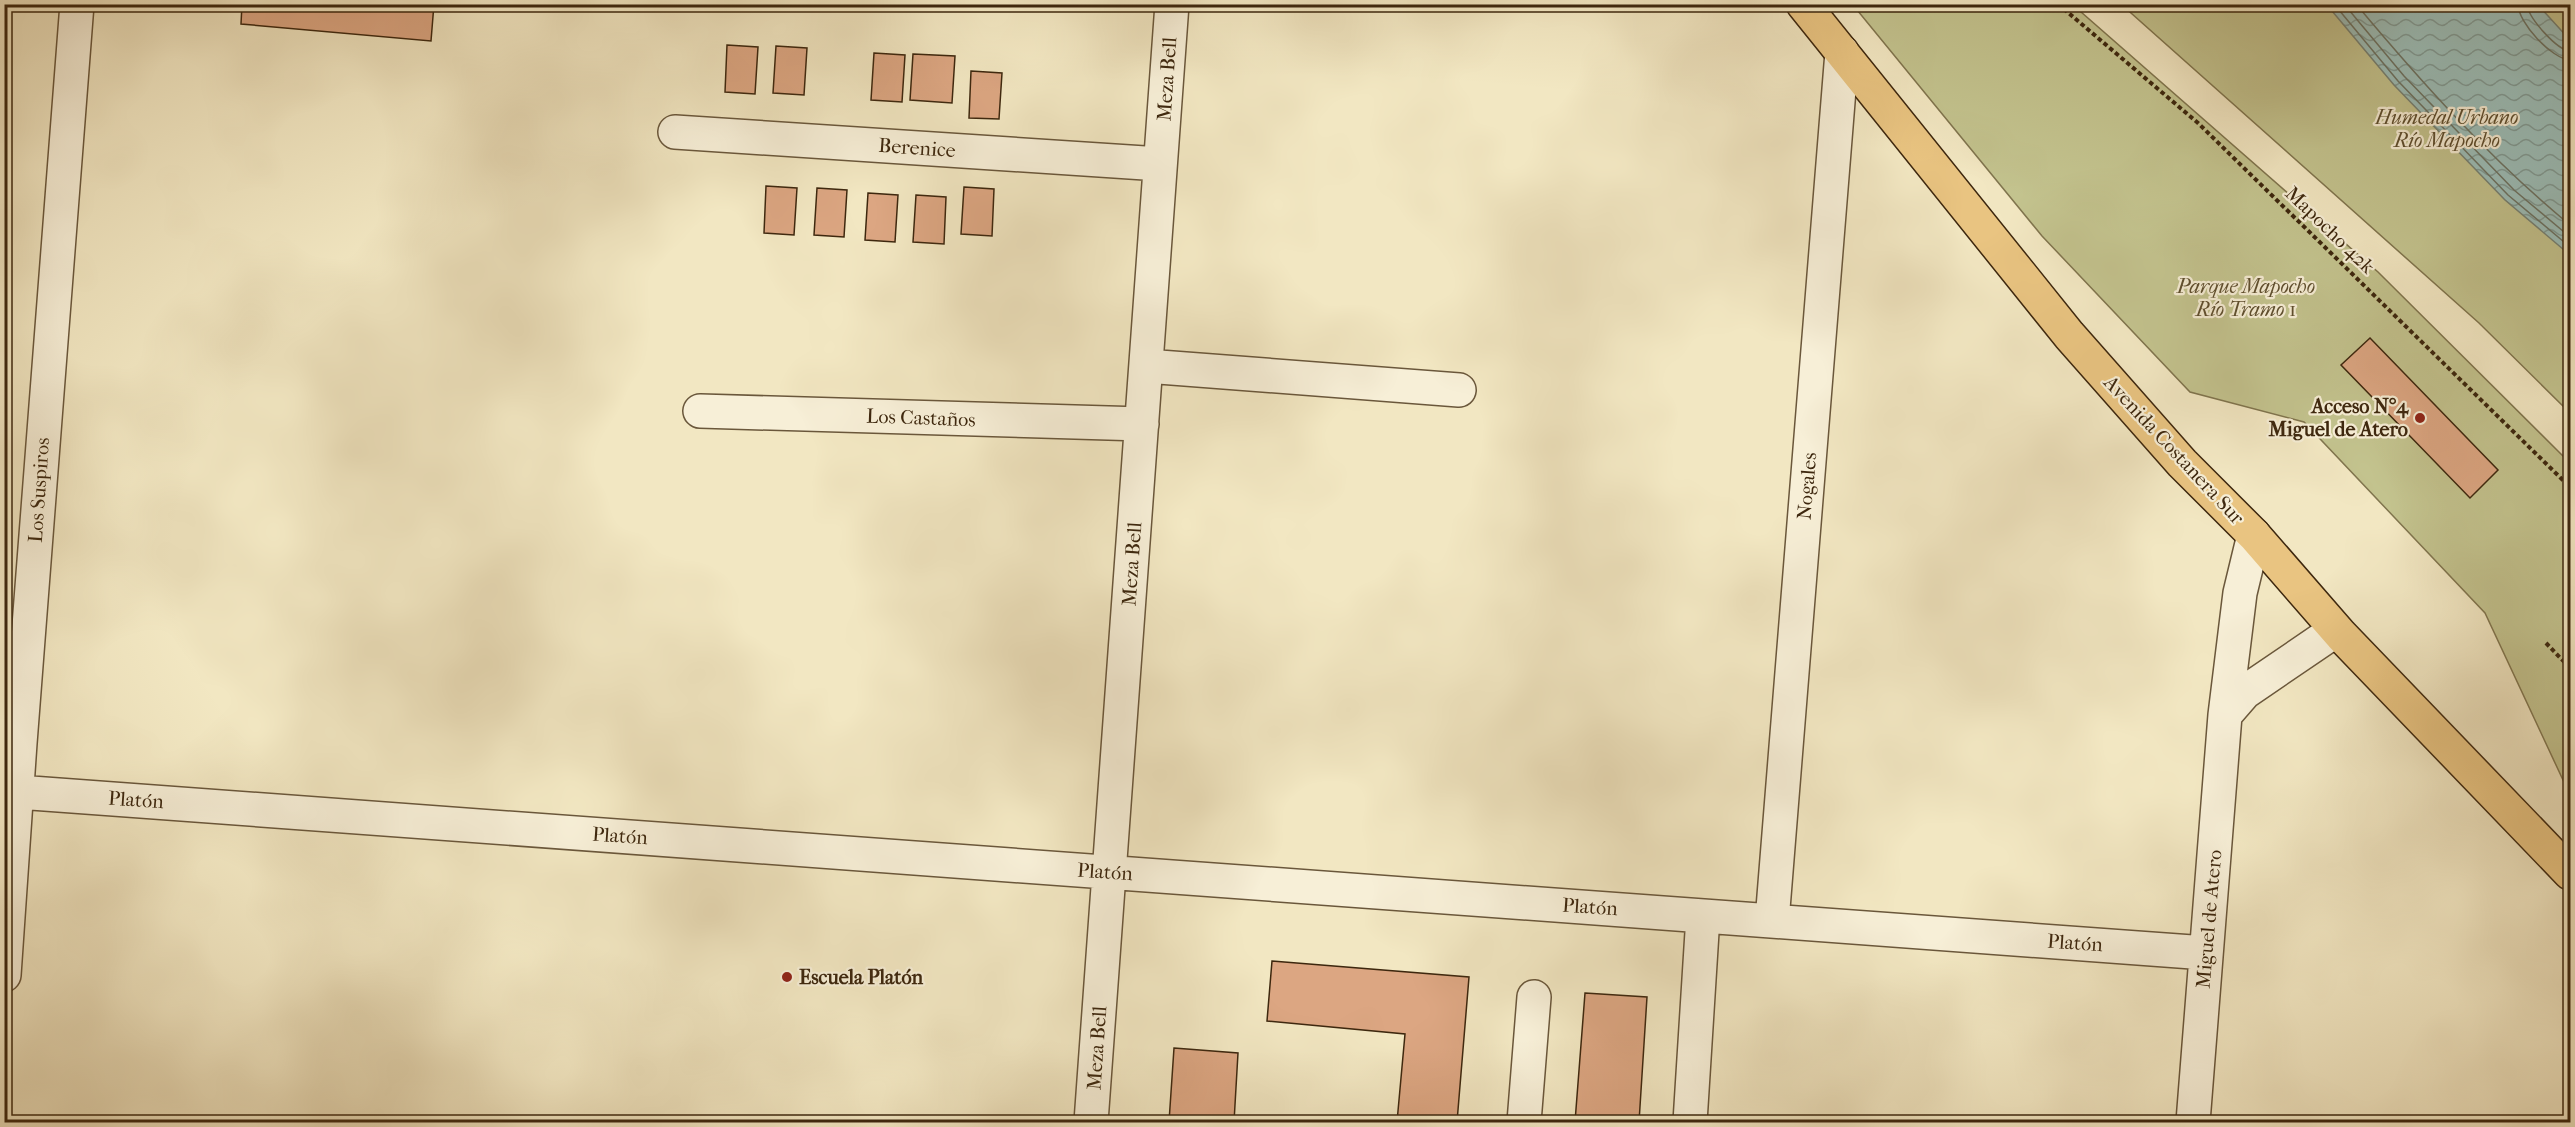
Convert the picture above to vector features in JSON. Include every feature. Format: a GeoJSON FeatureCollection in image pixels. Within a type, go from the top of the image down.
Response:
{"type":"FeatureCollection","features":[{"type":"Feature","properties":{"kind":"main road","name":"Avenida Costanera Sur"},"geometry":{"type":"LineString","coordinates":[[1803,4],[2069,335],[2182,463],[2254,535],[2336,630],[2571,873]]}},
{"type":"Feature","properties":{"kind":"street","name":"Los Suspiros"},"geometry":{"type":"LineString","coordinates":[[4,975],[11,791],[77,4]]}},
{"type":"Feature","properties":{"kind":"street","name":"Meza Bell"},"geometry":{"type":"LineString","coordinates":[[1091,1122],[1172,4]]}},
{"type":"Feature","properties":{"kind":"street","name":"Nogales"},"geometry":{"type":"LineString","coordinates":[[1772,921],[1842,52]]}},
{"type":"Feature","properties":{"kind":"street","name":"Berenice"},"geometry":{"type":"LineString","coordinates":[[675,132],[1160,164]]}},
{"type":"Feature","properties":{"kind":"street"},"geometry":{"type":"LineString","coordinates":[[1146,366],[1459,390]]}},
{"type":"Feature","properties":{"kind":"street","name":"Los Castaños"},"geometry":{"type":"LineString","coordinates":[[700,411],[1142,424]]}},
{"type":"Feature","properties":{"kind":"street","name":"Miguel de Atero"},"geometry":{"type":"LineString","coordinates":[[2193,1122],[2225,715],[2238,603],[2254,535]]}},
{"type":"Feature","properties":{"kind":"street"},"geometry":{"type":"LineString","coordinates":[[2225,715],[2245,692],[2336,630]]}},
{"type":"Feature","properties":{"kind":"street","name":"Platón"},"geometry":{"type":"LineString","coordinates":[[11,791],[2206,953]]}},
{"type":"Feature","properties":{"kind":"street"},"geometry":{"type":"LineString","coordinates":[[1689,1122],[1703,916]]}},
{"type":"Feature","properties":{"kind":"street"},"geometry":{"type":"LineString","coordinates":[[1524,1122],[1534,997]]}},
{"type":"Feature","properties":{"kind":"path","name":"Mapocho 42k"},"geometry":{"type":"LineString","coordinates":[[2058,4],[2198,123],[2571,487]]}},
{"type":"Feature","properties":{"kind":"path"},"geometry":{"type":"LineString","coordinates":[[2546,644],[2571,668]]}},
{"type":"Feature","properties":{"kind":"green space","name":"Parque Mapocho Río Tramo 1"},"geometry":{"type":"Polygon","coordinates":[[[1853,5],[2073,5],[2378,272],[2570,463],[2570,795],[2485,613],[2304,422],[2190,392],[2042,236],[1853,5]]]}},
{"type":"Feature","properties":{"kind":"green space","name":"Humedal Urbano Río Mapocho"},"geometry":{"type":"Polygon","coordinates":[[[2122,5],[2570,5],[2570,413],[2479,323],[2122,5]]]}},
{"type":"Feature","properties":{"kind":"water"},"geometry":{"type":"Polygon","coordinates":[[[2327,5],[2538,5],[2570,40],[2570,255],[2505,200],[2394,85],[2327,5]]]}},
{"type":"Feature","properties":{"kind":"building"},"geometry":{"type":"Polygon","coordinates":[[[242,4],[434,4],[431,41],[241,24],[242,4]]]}},
{"type":"Feature","properties":{"kind":"building"},"geometry":{"type":"Polygon","coordinates":[[[727,45],[758,47],[755,94],[725,92],[727,45]]]}},
{"type":"Feature","properties":{"kind":"building"},"geometry":{"type":"Polygon","coordinates":[[[776,46],[807,48],[804,95],[773,93],[776,46]]]}},
{"type":"Feature","properties":{"kind":"building"},"geometry":{"type":"Polygon","coordinates":[[[874,53],[905,55],[902,102],[871,100],[874,53]]]}},
{"type":"Feature","properties":{"kind":"building"},"geometry":{"type":"Polygon","coordinates":[[[913,54],[955,56],[952,103],[910,100],[913,54]]]}},
{"type":"Feature","properties":{"kind":"building"},"geometry":{"type":"Polygon","coordinates":[[[971,71],[1002,73],[999,119],[969,118],[971,71]]]}},
{"type":"Feature","properties":{"kind":"building"},"geometry":{"type":"Polygon","coordinates":[[[766,186],[797,188],[794,235],[764,233],[766,186]]]}},
{"type":"Feature","properties":{"kind":"building"},"geometry":{"type":"Polygon","coordinates":[[[964,187],[994,189],[992,236],[961,234],[964,187]]]}},
{"type":"Feature","properties":{"kind":"building"},"geometry":{"type":"Polygon","coordinates":[[[817,188],[847,190],[844,237],[814,235],[817,188]]]}},
{"type":"Feature","properties":{"kind":"building"},"geometry":{"type":"Polygon","coordinates":[[[868,193],[898,195],[895,242],[865,240],[868,193]]]}},
{"type":"Feature","properties":{"kind":"building"},"geometry":{"type":"Polygon","coordinates":[[[916,195],[946,197],[944,244],[913,242],[916,195]]]}},
{"type":"Feature","properties":{"kind":"building","name":"Acceso N°4 Miguel de Atero"},"geometry":{"type":"Polygon","coordinates":[[[2370,338],[2498,470],[2470,498],[2341,365],[2370,338]]]}},
{"type":"Feature","properties":{"kind":"building"},"geometry":{"type":"Polygon","coordinates":[[[1272,961],[1469,977],[1457,1122],[1397,1122],[1405,1034],[1267,1021],[1272,961]]]}},
{"type":"Feature","properties":{"kind":"building"},"geometry":{"type":"Polygon","coordinates":[[[1585,993],[1647,997],[1639,1122],[1575,1122],[1585,993]]]}},
{"type":"Feature","properties":{"kind":"building"},"geometry":{"type":"Polygon","coordinates":[[[1174,1048],[1238,1053],[1234,1122],[1169,1122],[1174,1048]]]}},
{"type":"Feature","properties":{"kind":"place","name":"Acceso N°4 Miguel de Atero"},"geometry":{"type":"Point","coordinates":[2420,418]}},
{"type":"Feature","properties":{"kind":"place","name":"Escuela Platón"},"geometry":{"type":"Point","coordinates":[787,977]}}]}
